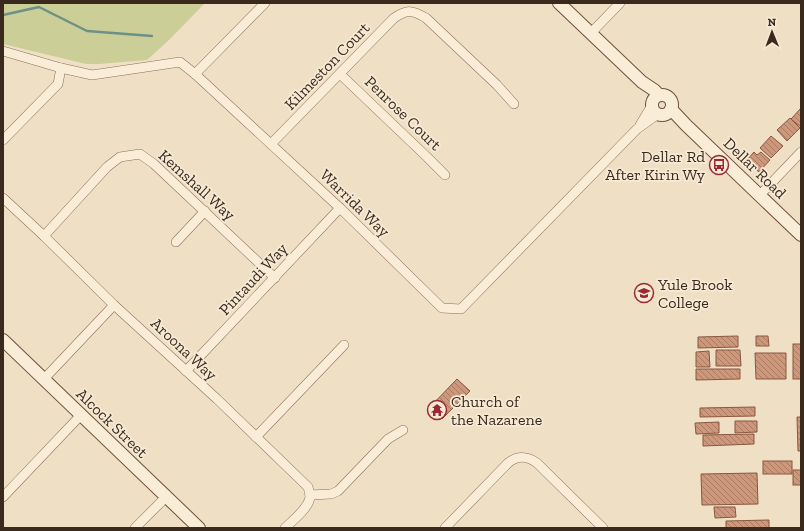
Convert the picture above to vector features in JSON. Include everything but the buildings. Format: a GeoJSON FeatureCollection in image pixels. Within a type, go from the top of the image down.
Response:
{"type":"FeatureCollection","features":[{"type":"Feature","properties":{"kind":"main road","name":"Dellar Road"},"geometry":{"type":"LineString","coordinates":[[559,3],[642,82],[654,90],[660,107],[686,125],[801,235]]}},
{"type":"Feature","properties":{"kind":"main road","name":"Alcock Street"},"geometry":{"type":"LineString","coordinates":[[3,340],[198,528]]}},
{"type":"Feature","properties":{"kind":"street"},"geometry":{"type":"LineString","coordinates":[[195,74],[265,3]]}},
{"type":"Feature","properties":{"kind":"street"},"geometry":{"type":"LineString","coordinates":[[591,33],[620,3]]}},
{"type":"Feature","properties":{"kind":"street","name":"Kilmeston Court"},"geometry":{"type":"LineString","coordinates":[[271,144],[394,18],[403,13],[412,11],[426,18],[497,85],[514,104]]}},
{"type":"Feature","properties":{"kind":"street","name":"Warrida Way"},"geometry":{"type":"LineString","coordinates":[[3,52],[92,75],[180,62],[195,74],[340,208],[442,308],[461,309],[660,107]]}},
{"type":"Feature","properties":{"kind":"street"},"geometry":{"type":"LineString","coordinates":[[3,140],[58,84],[61,68]]}},
{"type":"Feature","properties":{"kind":"street","name":"Penrose Court"},"geometry":{"type":"LineString","coordinates":[[340,74],[427,156],[445,175]]}},
{"type":"Feature","properties":{"kind":"street"},"geometry":{"type":"LineString","coordinates":[[760,195],[801,152]]}},
{"type":"Feature","properties":{"kind":"street","name":"Kemshall Way"},"geometry":{"type":"LineString","coordinates":[[44,236],[107,167],[120,157],[140,154],[154,164],[275,278]]}},
{"type":"Feature","properties":{"kind":"street","name":"Aroona Way"},"geometry":{"type":"LineString","coordinates":[[3,198],[114,305],[308,487],[310,495]]}},
{"type":"Feature","properties":{"kind":"street","name":"Pintaudi Way"},"geometry":{"type":"LineString","coordinates":[[186,371],[340,208]]}},
{"type":"Feature","properties":{"kind":"street"},"geometry":{"type":"LineString","coordinates":[[176,242],[205,211]]}},
{"type":"Feature","properties":{"kind":"street"},"geometry":{"type":"LineString","coordinates":[[44,379],[114,305]]}},
{"type":"Feature","properties":{"kind":"street"},"geometry":{"type":"LineString","coordinates":[[256,437],[344,345]]}},
{"type":"Feature","properties":{"kind":"street"},"geometry":{"type":"LineString","coordinates":[[3,497],[81,415]]}},
{"type":"Feature","properties":{"kind":"street"},"geometry":{"type":"LineString","coordinates":[[286,528],[306,507],[310,495],[331,494],[338,491],[388,440],[403,430]]}},
{"type":"Feature","properties":{"kind":"street"},"geometry":{"type":"LineString","coordinates":[[446,528],[508,463],[515,458],[520,457],[529,458],[537,463],[603,528]]}},
{"type":"Feature","properties":{"kind":"street"},"geometry":{"type":"LineString","coordinates":[[135,528],[166,497]]}},
{"type":"Feature","properties":{"kind":"green space"},"geometry":{"type":"Polygon","coordinates":[[[3,3],[205,3],[147,60],[86,64],[3,44],[3,3]]]}},
{"type":"Feature","properties":{"kind":"waterway"},"geometry":{"type":"LineString","coordinates":[[3,15],[39,7],[87,31],[152,36]]}},
{"type":"Feature","properties":{"kind":"place","name":"Dellar Rd After Kirin Wy"},"geometry":{"type":"Point","coordinates":[719,165]}},
{"type":"Feature","properties":{"kind":"place","name":"Yule Brook College"},"geometry":{"type":"Point","coordinates":[644,293]}},
{"type":"Feature","properties":{"kind":"place","name":"Church of the Nazarene"},"geometry":{"type":"Point","coordinates":[437,410]}}]}
